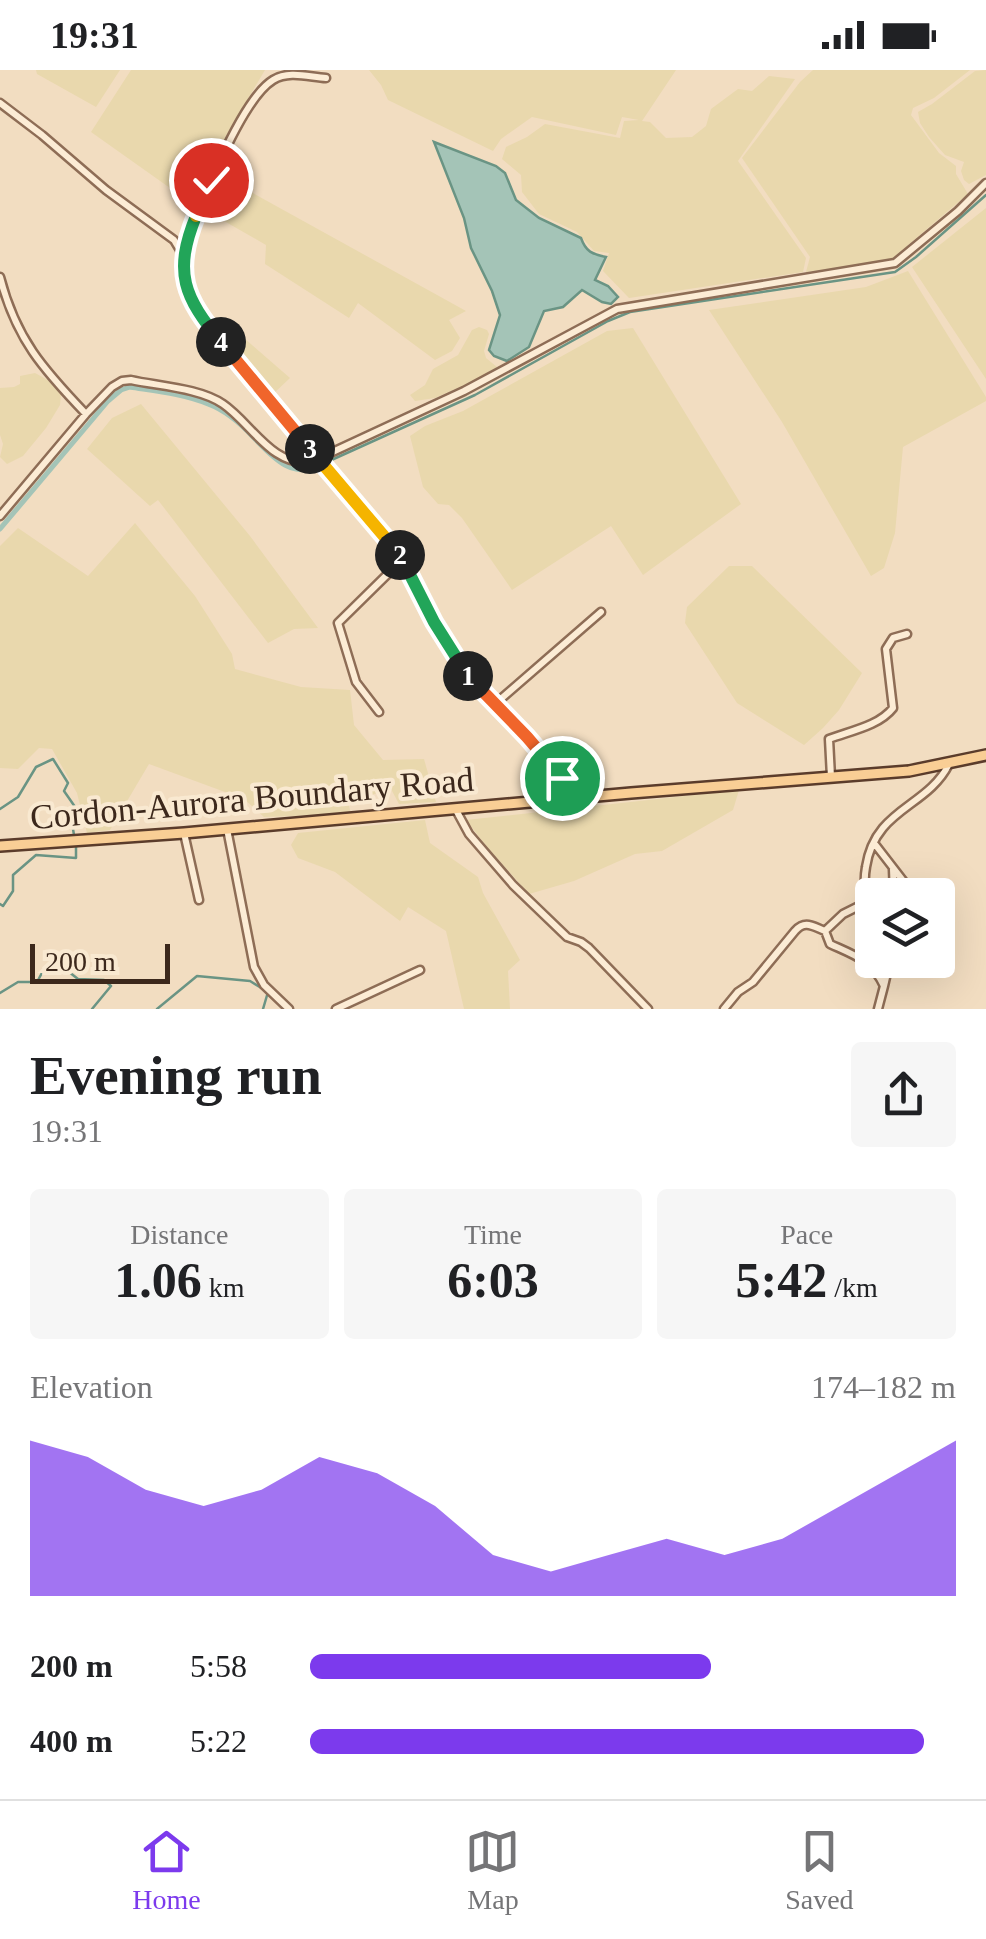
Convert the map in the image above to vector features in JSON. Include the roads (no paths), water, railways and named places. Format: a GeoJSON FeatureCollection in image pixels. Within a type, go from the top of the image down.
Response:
{"type":"FeatureCollection","features":[{"type":"Feature","properties":{"kind":"main road","name":"Cordon-Aurora Boundary Road"},"geometry":{"type":"LineString","coordinates":[[0,846],[908,771],[986,755]]}},
{"type":"Feature","properties":{"kind":"street"},"geometry":{"type":"LineString","coordinates":[[182,262],[211,180],[257,97],[273,80],[284,76],[326,78]]}},
{"type":"Feature","properties":{"kind":"street"},"geometry":{"type":"LineString","coordinates":[[0,104],[174,240],[195,308],[259,390],[403,559],[464,671],[562,778],[570,798]]}},
{"type":"Feature","properties":{"kind":"street"},"geometry":{"type":"LineString","coordinates":[[0,516],[86,414],[112,386],[122,381],[212,397],[286,460],[301,463],[319,459],[464,391],[629,305],[894,263],[986,183]]}},
{"type":"Feature","properties":{"kind":"street"},"geometry":{"type":"LineString","coordinates":[[0,277],[7,304],[31,352],[86,414]]}},
{"type":"Feature","properties":{"kind":"street"},"geometry":{"type":"LineString","coordinates":[[379,712],[356,682],[338,626],[403,559]]}},
{"type":"Feature","properties":{"kind":"street"},"geometry":{"type":"LineString","coordinates":[[495,704],[600,612]]}},
{"type":"Feature","properties":{"kind":"street"},"geometry":{"type":"LineString","coordinates":[[831,777],[829,739],[867,726],[893,708],[886,649],[893,638],[908,634]]}},
{"type":"Feature","properties":{"kind":"street"},"geometry":{"type":"LineString","coordinates":[[825,932],[867,898],[864,886],[868,855],[878,832],[940,780],[949,764]]}},
{"type":"Feature","properties":{"kind":"street"},"geometry":{"type":"LineString","coordinates":[[456,810],[468,834],[513,884],[566,937],[589,948],[648,1009]]}},
{"type":"Feature","properties":{"kind":"street"},"geometry":{"type":"LineString","coordinates":[[228,829],[254,967],[264,985],[290,1009]]}},
{"type":"Feature","properties":{"kind":"street"},"geometry":{"type":"LineString","coordinates":[[184,833],[199,900]]}},
{"type":"Feature","properties":{"kind":"street"},"geometry":{"type":"LineString","coordinates":[[873,842],[900,878]]}},
{"type":"Feature","properties":{"kind":"street"},"geometry":{"type":"LineString","coordinates":[[892,867],[893,878]]}},
{"type":"Feature","properties":{"kind":"street"},"geometry":{"type":"LineString","coordinates":[[724,1009],[753,982],[800,924],[825,932],[830,944],[866,961],[884,986]]}},
{"type":"Feature","properties":{"kind":"street"},"geometry":{"type":"LineString","coordinates":[[336,1009],[420,970]]}},
{"type":"Feature","properties":{"kind":"street"},"geometry":{"type":"LineString","coordinates":[[878,1009],[886,978]]}},
{"type":"Feature","properties":{"kind":"waterway"},"geometry":{"type":"LineString","coordinates":[[327,462],[475,395],[630,312],[895,272],[986,195]]}},
{"type":"Feature","properties":{"kind":"waterway"},"geometry":{"type":"LineString","coordinates":[[0,529],[108,401],[130,387],[208,404],[238,422],[282,464],[300,470],[320,466]]}},
{"type":"Feature","properties":{"kind":"waterway"},"geometry":{"type":"LineString","coordinates":[[0,809],[18,797],[36,767],[53,759],[68,783],[64,791],[80,814],[74,835]]}},
{"type":"Feature","properties":{"kind":"waterway"},"geometry":{"type":"LineString","coordinates":[[0,904],[3,906],[13,891],[13,875],[36,855],[76,858],[76,843]]}},
{"type":"Feature","properties":{"kind":"waterway"},"geometry":{"type":"LineString","coordinates":[[0,993],[18,982],[37,982],[55,961],[78,979],[104,980],[111,986],[92,1009]]}},
{"type":"Feature","properties":{"kind":"waterway"},"geometry":{"type":"LineString","coordinates":[[157,1009],[197,976],[250,981],[268,992],[263,1009]]}}]}
